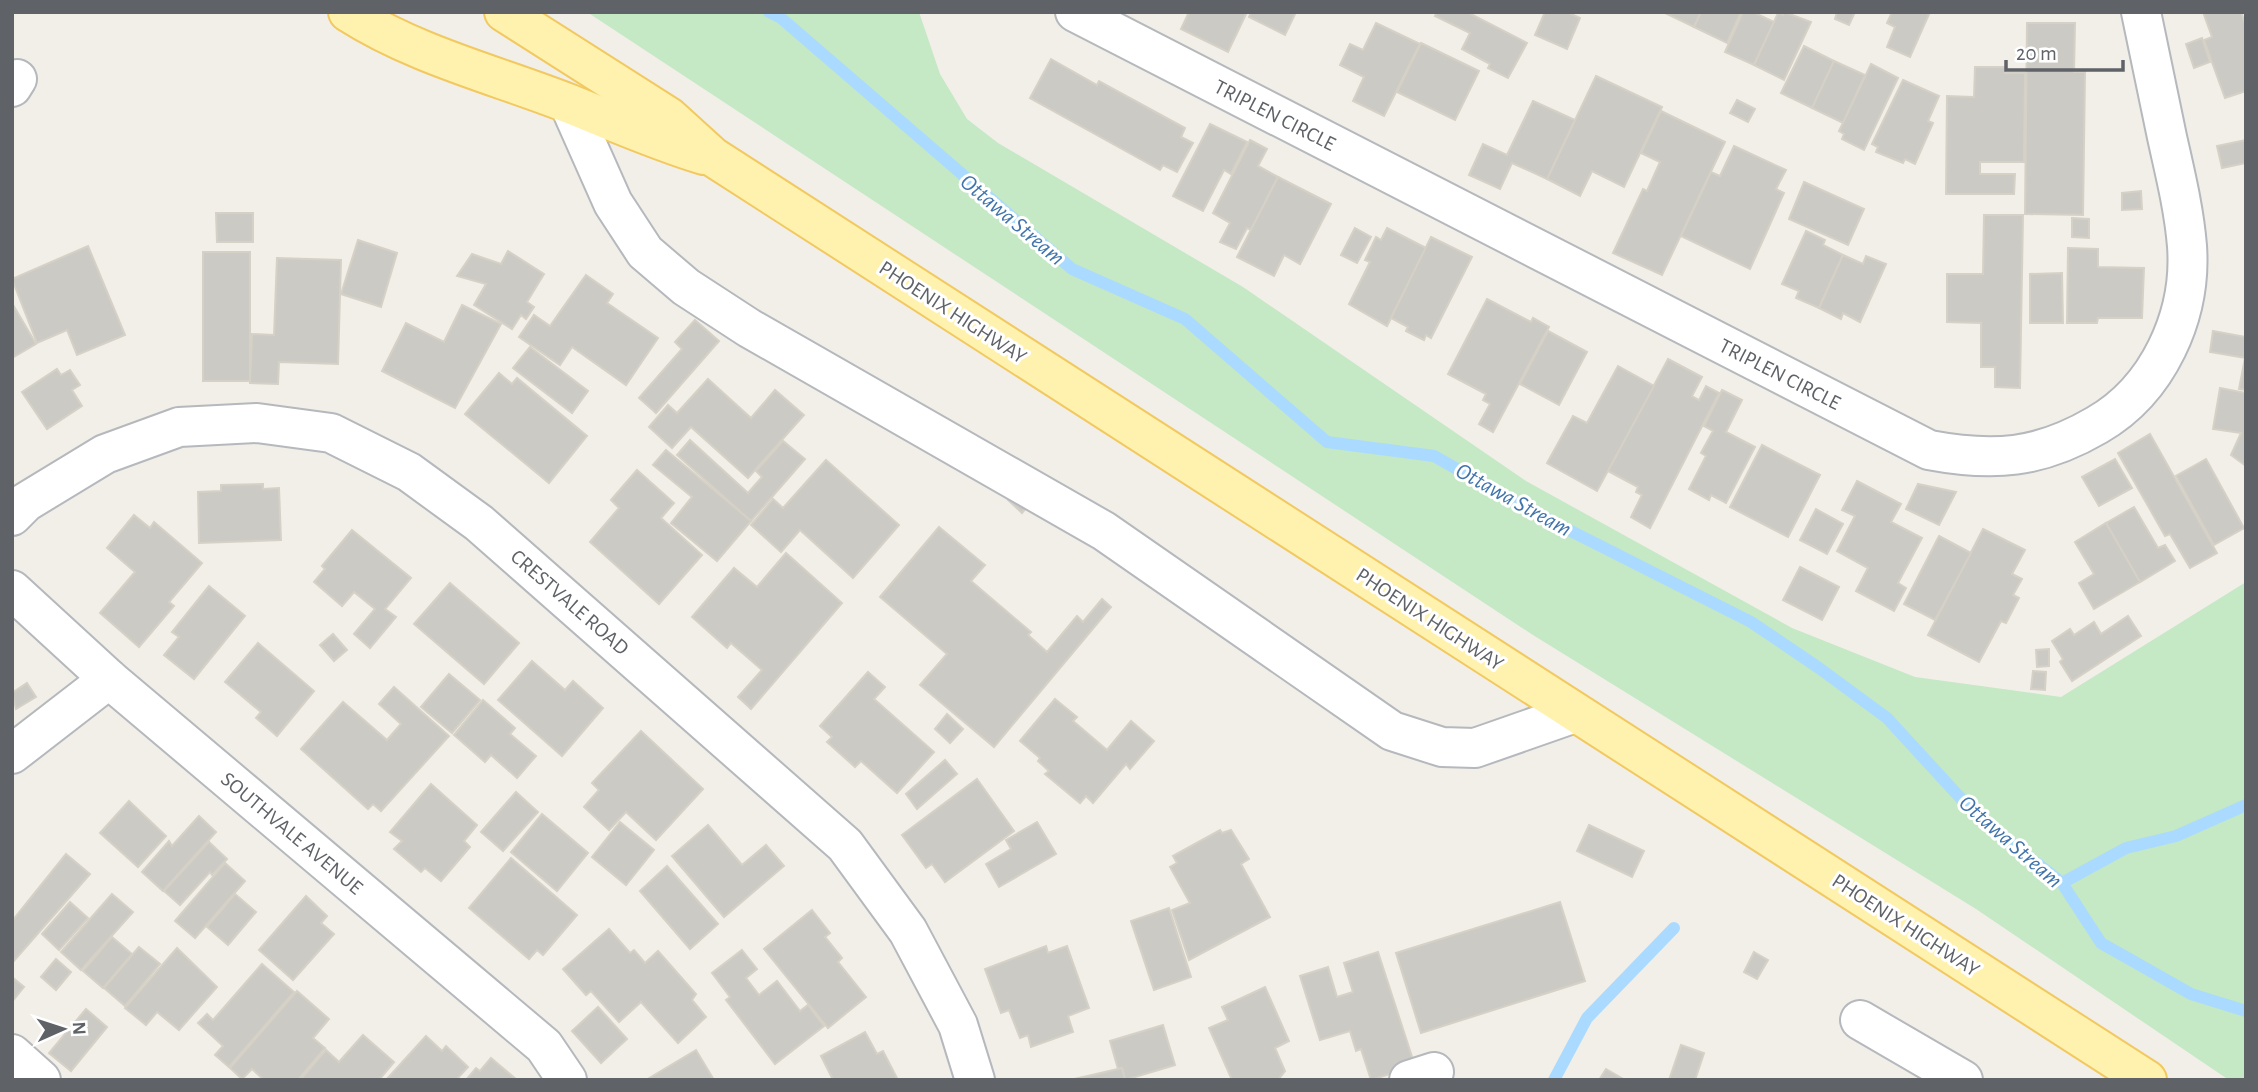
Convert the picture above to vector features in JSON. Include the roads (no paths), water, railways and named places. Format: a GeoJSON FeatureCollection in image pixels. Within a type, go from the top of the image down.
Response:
{"type":"FeatureCollection","features":[{"type":"Feature","properties":{"kind":"main road","name":"PHOENIX HIGHWAY"},"geometry":{"type":"LineString","coordinates":[[348,12],[369,25],[478,71],[569,104],[654,140],[713,157]]}},
{"type":"Feature","properties":{"kind":"main road","name":"PHOENIX HIGHWAY"},"geometry":{"type":"LineString","coordinates":[[504,12],[669,117],[713,157],[2147,1080]]}},
{"type":"Feature","properties":{"kind":"street","name":"TRIPLEN CIRCLE"},"geometry":{"type":"LineString","coordinates":[[1074,12],[1929,450],[1963,457],[2007,458],[2071,440],[2120,412],[2157,369],[2182,308],[2187,248],[2182,209],[2141,12]]}},
{"type":"Feature","properties":{"kind":"street"},"geometry":{"type":"LineString","coordinates":[[569,104],[613,203],[645,251],[686,287],[749,328],[1104,531],[1392,731],[1442,747],[1475,748],[1575,713]]}},
{"type":"Feature","properties":{"kind":"street","name":"CRESTVALE ROAD"},"geometry":{"type":"LineString","coordinates":[[12,516],[26,502],[105,454],[179,426],[257,423],[331,433],[409,472],[490,532],[845,845],[908,931],[958,1025],[975,1080]]}},
{"type":"Feature","properties":{"kind":"street","name":"SOUTHVALE AVENUE"},"geometry":{"type":"LineString","coordinates":[[12,590],[109,680],[544,1046],[567,1080]]}},
{"type":"Feature","properties":{"kind":"street"},"geometry":{"type":"LineString","coordinates":[[12,754],[109,680]]}},
{"type":"Feature","properties":{"kind":"street"},"geometry":{"type":"LineString","coordinates":[[1860,1020],[1963,1080]]}},
{"type":"Feature","properties":{"kind":"street"},"geometry":{"type":"LineString","coordinates":[[12,1054],[41,1080]]}},
{"type":"Feature","properties":{"kind":"waterway","name":"Ottawa Stream"},"geometry":{"type":"LineString","coordinates":[[769,12],[781,18],[1072,269],[1185,319],[1327,442],[1434,456],[1531,511],[1751,622],[1887,718],[1977,816],[2062,883],[2101,943],[2191,994],[2246,1011]]}},
{"type":"Feature","properties":{"kind":"waterway"},"geometry":{"type":"LineString","coordinates":[[2062,883],[2126,848],[2176,836],[2246,805]]}},
{"type":"Feature","properties":{"kind":"waterway"},"geometry":{"type":"LineString","coordinates":[[1554,1080],[1587,1018],[1674,928]]}}]}
